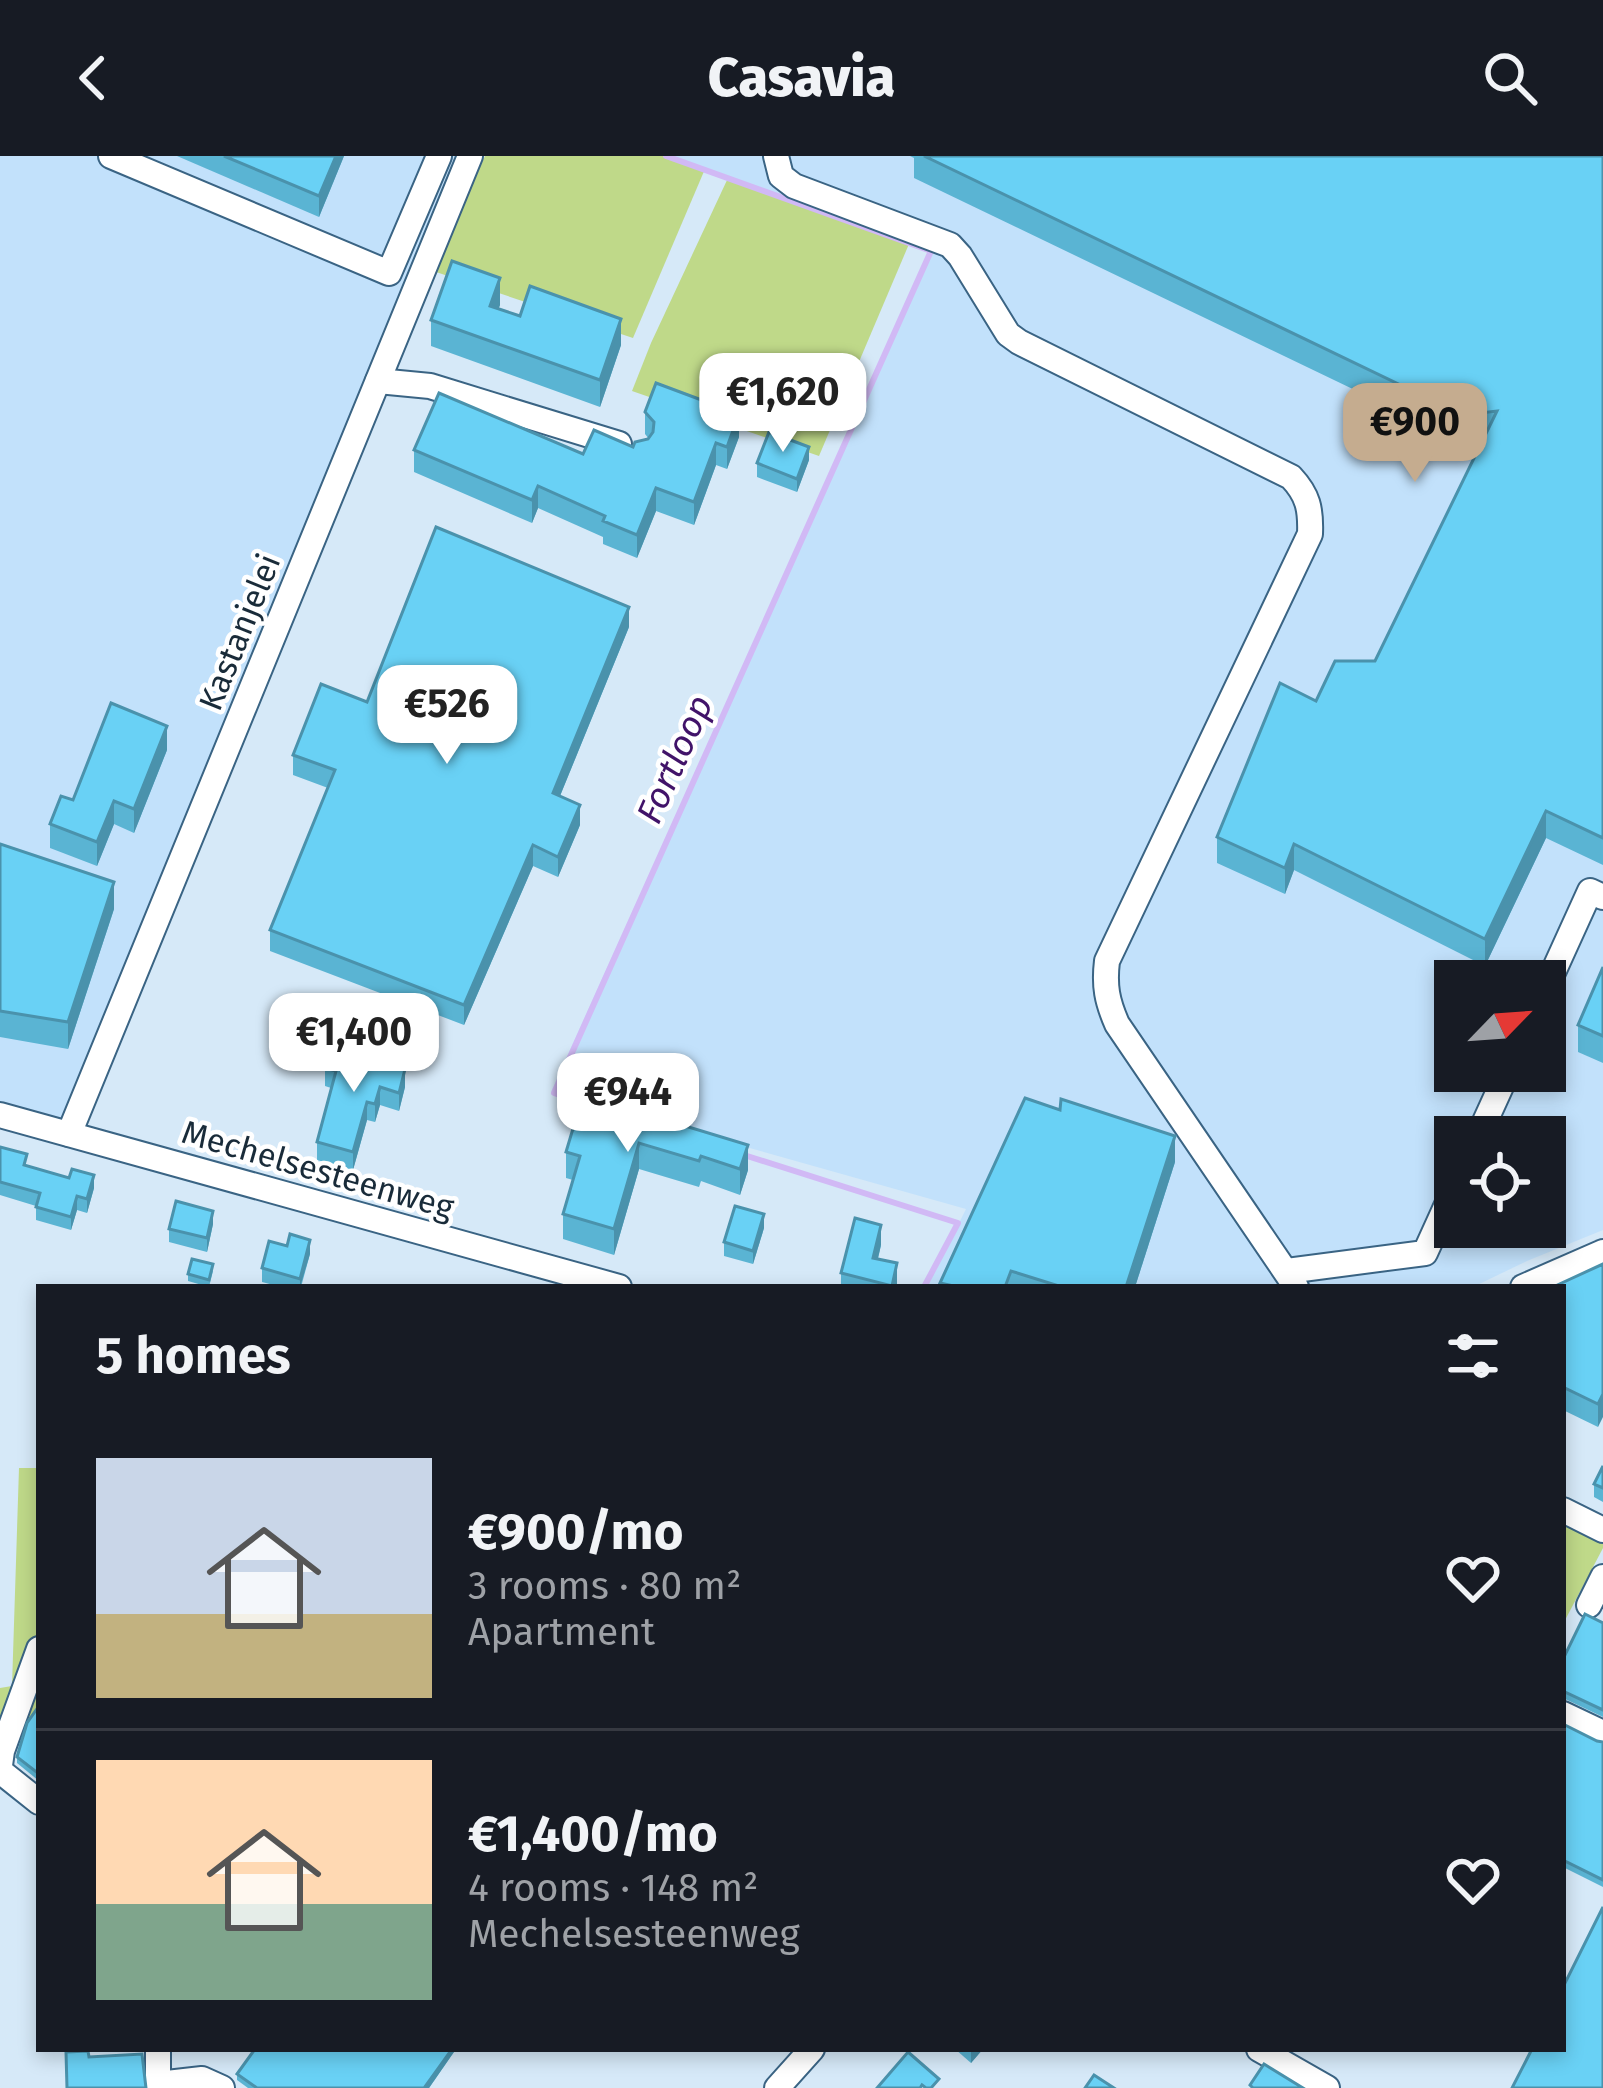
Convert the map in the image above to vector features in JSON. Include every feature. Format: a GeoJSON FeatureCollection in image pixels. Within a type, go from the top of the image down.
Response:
{"type":"FeatureCollection","features":[{"type":"Feature","properties":{"kind":"street"},"geometry":{"type":"LineString","coordinates":[[111,156],[389,274],[439,156]]}},
{"type":"Feature","properties":{"kind":"street","name":"Kastanjelei"},"geometry":{"type":"LineString","coordinates":[[69,1133],[470,156]]}},
{"type":"Feature","properties":{"kind":"street"},"geometry":{"type":"LineString","coordinates":[[776,156],[782,176],[794,186],[950,244],[1008,334],[1019,343],[1291,477],[1305,491],[1310,534],[1107,961],[1106,1000],[1117,1024],[1291,1279],[1425,1253],[1434,1233]]}},
{"type":"Feature","properties":{"kind":"street"},"geometry":{"type":"LineString","coordinates":[[378,381],[430,386],[638,449]]}},
{"type":"Feature","properties":{"kind":"street"},"geometry":{"type":"LineString","coordinates":[[1559,960],[1590,891],[1603,898]]}},
{"type":"Feature","properties":{"kind":"street","name":"Mechelsesteenweg"},"geometry":{"type":"LineString","coordinates":[[0,1114],[608,1284]]}},
{"type":"Feature","properties":{"kind":"street"},"geometry":{"type":"LineString","coordinates":[[1530,1284],[1603,1252]]}},
{"type":"Feature","properties":{"kind":"street"},"geometry":{"type":"LineString","coordinates":[[1566,1512],[1603,1530]]}},
{"type":"Feature","properties":{"kind":"street"},"geometry":{"type":"LineString","coordinates":[[1589,1605],[1603,1577]]}},
{"type":"Feature","properties":{"kind":"street"},"geometry":{"type":"LineString","coordinates":[[36,1657],[0,1768],[36,1799]]}},
{"type":"Feature","properties":{"kind":"street"},"geometry":{"type":"LineString","coordinates":[[1566,1715],[1603,1733]]}},
{"type":"Feature","properties":{"kind":"street"},"geometry":{"type":"LineString","coordinates":[[158,2052],[158,2086],[202,2079],[222,2088]]}},
{"type":"Feature","properties":{"kind":"street"},"geometry":{"type":"LineString","coordinates":[[777,2088],[809,2052]]}},
{"type":"Feature","properties":{"kind":"street"},"geometry":{"type":"LineString","coordinates":[[1264,2052],[1327,2088]]}},
{"type":"Feature","properties":{"kind":"shaded area"},"geometry":{"type":"Polygon","coordinates":[[[0,156],[484,156],[69,1134],[0,1120],[0,156]]]}},
{"type":"Feature","properties":{"kind":"shaded area"},"geometry":{"type":"Polygon","coordinates":[[[669,156],[1603,156],[1603,1230],[1566,1245],[1566,1116],[1434,1116],[1434,1248],[1559,1248],[1479,1284],[928,1284],[966,1209],[551,1092],[930,252],[669,156]]]}},
{"type":"Feature","properties":{"kind":"green space"},"geometry":{"type":"Polygon","coordinates":[[[485,156],[669,156],[705,169],[633,338],[433,271],[485,156]]]}},
{"type":"Feature","properties":{"kind":"green space"},"geometry":{"type":"Polygon","coordinates":[[[728,178],[909,244],[819,456],[632,391],[728,178]]]}},
{"type":"Feature","properties":{"kind":"green space"},"geometry":{"type":"Polygon","coordinates":[[[19,1468],[36,1468],[36,1717],[0,1765],[0,1688],[12,1686],[19,1468]]]}},
{"type":"Feature","properties":{"kind":"green space"},"geometry":{"type":"Polygon","coordinates":[[[1566,1526],[1603,1548],[1566,1618],[1566,1526]]]}},
{"type":"Feature","properties":{"kind":"building"},"geometry":{"type":"Polygon","coordinates":[[[224,156],[336,156],[319,196],[224,156]]]}},
{"type":"Feature","properties":{"kind":"building"},"geometry":{"type":"Polygon","coordinates":[[[924,156],[1603,156],[1603,838],[1546,811],[1485,939],[1294,844],[1285,868],[1217,837],[1280,683],[1316,701],[1335,661],[1375,661],[1497,411],[1463,415],[924,156]]]}},
{"type":"Feature","properties":{"kind":"building"},"geometry":{"type":"Polygon","coordinates":[[[452,261],[500,278],[490,306],[520,316],[530,286],[621,319],[600,380],[431,320],[452,261]]]}},
{"type":"Feature","properties":{"kind":"building"},"geometry":{"type":"Polygon","coordinates":[[[656,383],[739,414],[727,447],[716,443],[694,502],[656,488],[637,535],[538,486],[532,500],[414,450],[439,393],[583,454],[594,430],[633,447],[653,432],[654,422],[645,412],[656,383]]]}},
{"type":"Feature","properties":{"kind":"building"},"geometry":{"type":"Polygon","coordinates":[[[769,432],[809,447],[797,479],[757,463],[769,432]]]}},
{"type":"Feature","properties":{"kind":"building"},"geometry":{"type":"Polygon","coordinates":[[[436,527],[629,607],[553,793],[580,805],[558,857],[533,845],[464,1005],[270,930],[335,770],[293,755],[321,684],[367,702],[436,527]]]}},
{"type":"Feature","properties":{"kind":"building"},"geometry":{"type":"Polygon","coordinates":[[[111,703],[167,726],[134,809],[114,801],[97,842],[50,824],[61,796],[73,800],[111,703]]]}},
{"type":"Feature","properties":{"kind":"building"},"geometry":{"type":"Polygon","coordinates":[[[0,844],[114,882],[68,1022],[0,1011],[0,844]]]}},
{"type":"Feature","properties":{"kind":"building"},"geometry":{"type":"Polygon","coordinates":[[[1603,967],[1603,1036],[1578,1025],[1603,967]]]}},
{"type":"Feature","properties":{"kind":"building"},"geometry":{"type":"Polygon","coordinates":[[[331,1048],[405,1069],[399,1093],[380,1087],[375,1104],[367,1102],[353,1152],[317,1142],[336,1071],[325,1068],[331,1048]]]}},
{"type":"Feature","properties":{"kind":"building"},"geometry":{"type":"Polygon","coordinates":[[[583,1095],[748,1145],[740,1169],[639,1143],[614,1229],[563,1214],[580,1156],[566,1152],[583,1095]]]}},
{"type":"Feature","properties":{"kind":"building"},"geometry":{"type":"Polygon","coordinates":[[[1025,1098],[1060,1110],[1061,1099],[1175,1136],[1127,1284],[1052,1284],[1011,1271],[1006,1284],[940,1283],[1025,1098]]]}},
{"type":"Feature","properties":{"kind":"building"},"geometry":{"type":"Polygon","coordinates":[[[0,1147],[27,1154],[24,1165],[69,1178],[72,1169],[94,1175],[87,1199],[77,1196],[71,1217],[36,1207],[40,1193],[0,1182],[0,1147]]]}},
{"type":"Feature","properties":{"kind":"building"},"geometry":{"type":"Polygon","coordinates":[[[176,1201],[213,1211],[207,1238],[169,1229],[176,1201]]]}},
{"type":"Feature","properties":{"kind":"building"},"geometry":{"type":"Polygon","coordinates":[[[735,1206],[764,1214],[753,1251],[724,1242],[735,1206]]]}},
{"type":"Feature","properties":{"kind":"building"},"geometry":{"type":"Polygon","coordinates":[[[855,1218],[881,1225],[873,1258],[897,1263],[892,1284],[841,1273],[855,1218]]]}},
{"type":"Feature","properties":{"kind":"building"},"geometry":{"type":"Polygon","coordinates":[[[290,1234],[310,1240],[300,1279],[262,1268],[269,1241],[287,1246],[290,1234]]]}},
{"type":"Feature","properties":{"kind":"building"},"geometry":{"type":"Polygon","coordinates":[[[192,1259],[213,1264],[209,1280],[188,1274],[192,1259]]]}},
{"type":"Feature","properties":{"kind":"building"},"geometry":{"type":"Polygon","coordinates":[[[1603,1264],[1603,1394],[1598,1404],[1566,1388],[1566,1284],[1560,1284],[1603,1264]]]}},
{"type":"Feature","properties":{"kind":"building"},"geometry":{"type":"Polygon","coordinates":[[[1603,1466],[1603,1488],[1594,1484],[1603,1466]]]}},
{"type":"Feature","properties":{"kind":"building"},"geometry":{"type":"Polygon","coordinates":[[[1585,1614],[1603,1623],[1603,1710],[1566,1692],[1566,1653],[1585,1614]]]}},
{"type":"Feature","properties":{"kind":"building"},"geometry":{"type":"Polygon","coordinates":[[[36,1710],[36,1772],[17,1757],[36,1710]]]}},
{"type":"Feature","properties":{"kind":"building"},"geometry":{"type":"Polygon","coordinates":[[[1566,1726],[1603,1742],[1603,1880],[1566,1862],[1566,1726]]]}},
{"type":"Feature","properties":{"kind":"building"},"geometry":{"type":"Polygon","coordinates":[[[1603,1907],[1603,2088],[1512,2088],[1530,2052],[1566,2052],[1566,1981],[1603,1907]]]}},
{"type":"Feature","properties":{"kind":"building"},"geometry":{"type":"Polygon","coordinates":[[[66,2052],[88,2052],[89,2057],[142,2054],[146,2088],[67,2088],[66,2052]]]}},
{"type":"Feature","properties":{"kind":"building"},"geometry":{"type":"Polygon","coordinates":[[[253,2052],[450,2052],[424,2088],[257,2088],[237,2074],[253,2052]]]}},
{"type":"Feature","properties":{"kind":"building"},"geometry":{"type":"Polygon","coordinates":[[[908,2052],[939,2079],[931,2088],[877,2088],[908,2052]]]}},
{"type":"Feature","properties":{"kind":"building"},"geometry":{"type":"Polygon","coordinates":[[[1264,2064],[1303,2088],[1253,2088],[1250,2085],[1264,2064]]]}},
{"type":"Feature","properties":{"kind":"building"},"geometry":{"type":"Polygon","coordinates":[[[1094,2075],[1114,2088],[1085,2088],[1094,2075]]]}},
{"type":"Feature","properties":{"kind":"waterway","name":"Fortloop"},"geometry":{"type":"LineString","coordinates":[[588,1105],[554,1093],[931,251],[666,156]]}},
{"type":"Feature","properties":{"kind":"waterway","name":"Fortloop"},"geometry":{"type":"LineString","coordinates":[[744,1155],[958,1223],[926,1284]]}}]}
